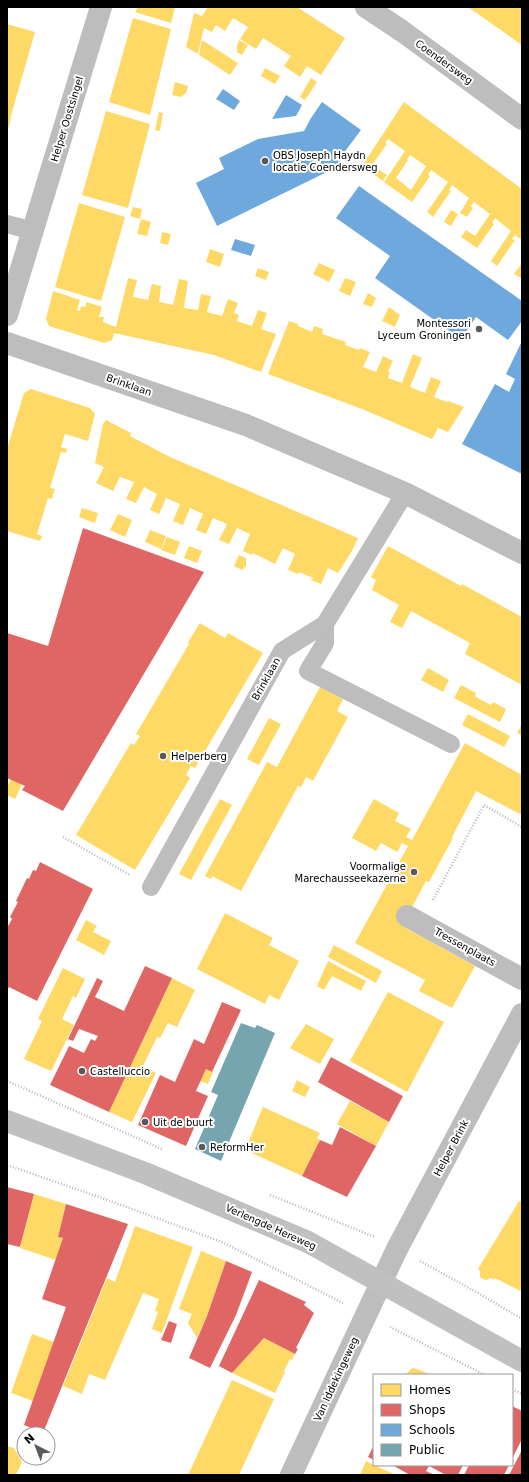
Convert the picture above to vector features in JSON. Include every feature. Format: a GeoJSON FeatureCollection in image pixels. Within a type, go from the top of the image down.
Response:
{"type":"FeatureCollection","features":[{"type":"Feature","properties":{"kind":"main road","name":"Verlengde Hereweg"},"geometry":{"type":"LineString","coordinates":[[7,1121],[145,1174],[308,1242],[522,1362]]}},
{"type":"Feature","properties":{"kind":"street","name":"Helper Oostsingel"},"geometry":{"type":"LineString","coordinates":[[7,315],[101,7]]}},
{"type":"Feature","properties":{"kind":"street","name":"Coendersweg"},"geometry":{"type":"LineString","coordinates":[[366,7],[402,31],[522,119]]}},
{"type":"Feature","properties":{"kind":"street","name":"Brinklaan"},"geometry":{"type":"LineString","coordinates":[[7,343],[246,425],[405,493],[522,552]]}},
{"type":"Feature","properties":{"kind":"street","name":"Tressenplaats"},"geometry":{"type":"LineString","coordinates":[[414,920],[522,979]]}},
{"type":"Feature","properties":{"kind":"street","name":"Helper Brink"},"geometry":{"type":"LineString","coordinates":[[381,1283],[397,1249],[522,1014]]}},
{"type":"Feature","properties":{"kind":"street","name":"Van Iddekingeweg"},"geometry":{"type":"LineString","coordinates":[[292,1475],[381,1283]]}},
{"type":"Feature","properties":{"kind":"lane"},"geometry":{"type":"LineString","coordinates":[[7,224],[33,231]]}},
{"type":"Feature","properties":{"kind":"lane","name":"Brinklaan"},"geometry":{"type":"LineString","coordinates":[[151,887],[282,651],[325,624],[405,493]]}},
{"type":"Feature","properties":{"kind":"lane"},"geometry":{"type":"LineString","coordinates":[[325,624],[325,643],[308,671],[451,744]]}},
{"type":"Feature","properties":{"kind":"path"},"geometry":{"type":"LineString","coordinates":[[414,920],[484,805],[522,827]]}},
{"type":"Feature","properties":{"kind":"path"},"geometry":{"type":"LineString","coordinates":[[63,837],[151,887]]}},
{"type":"Feature","properties":{"kind":"path"},"geometry":{"type":"LineString","coordinates":[[7,1165],[222,1242],[483,1374]]}},
{"type":"Feature","properties":{"kind":"path"},"geometry":{"type":"LineString","coordinates":[[513,1390],[522,1394]]}},
{"type":"Feature","properties":{"kind":"building: Homes"},"geometry":{"type":"Polygon","coordinates":[[[138,7],[175,7],[171,23],[135,12],[138,7]]]}},
{"type":"Feature","properties":{"kind":"building: Homes"},"geometry":{"type":"Polygon","coordinates":[[[208,7],[297,7],[345,38],[321,75],[307,66],[300,77],[284,66],[291,56],[263,38],[256,49],[240,39],[248,27],[233,18],[225,31],[216,25],[212,32],[204,28],[198,54],[186,47],[194,13],[202,16],[208,7]]]}},
{"type":"Feature","properties":{"kind":"building: Homes"},"geometry":{"type":"Polygon","coordinates":[[[468,7],[522,7],[522,45],[478,14],[468,7]]]}},
{"type":"Feature","properties":{"kind":"building: Homes"},"geometry":{"type":"Polygon","coordinates":[[[133,18],[171,29],[150,115],[109,102],[133,18]]]}},
{"type":"Feature","properties":{"kind":"building: Homes"},"geometry":{"type":"Polygon","coordinates":[[[7,24],[35,32],[7,132],[7,24]]]}},
{"type":"Feature","properties":{"kind":"building: Homes"},"geometry":{"type":"Polygon","coordinates":[[[202,40],[238,63],[230,75],[199,55],[202,40]]]}},
{"type":"Feature","properties":{"kind":"building: Homes"},"geometry":{"type":"Polygon","coordinates":[[[239,40],[248,45],[242,55],[237,52],[239,40]]]}},
{"type":"Feature","properties":{"kind":"building: Homes"},"geometry":{"type":"Polygon","coordinates":[[[265,68],[280,76],[275,84],[261,76],[265,68]]]}},
{"type":"Feature","properties":{"kind":"building: Homes"},"geometry":{"type":"Polygon","coordinates":[[[311,78],[317,82],[305,100],[300,97],[311,78]]]}},
{"type":"Feature","properties":{"kind":"building: Homes"},"geometry":{"type":"Polygon","coordinates":[[[175,82],[188,86],[186,93],[181,97],[172,95],[175,82]]]}},
{"type":"Feature","properties":{"kind":"building: Homes"},"geometry":{"type":"Polygon","coordinates":[[[404,102],[522,189],[522,240],[515,235],[512,239],[515,240],[497,266],[491,261],[511,231],[495,218],[492,223],[494,224],[477,248],[461,237],[466,230],[475,236],[490,214],[474,202],[471,206],[473,208],[467,217],[460,213],[469,198],[452,185],[449,190],[451,191],[433,217],[427,212],[448,182],[431,170],[428,175],[430,176],[412,202],[384,182],[405,151],[388,139],[385,143],[387,144],[372,165],[387,175],[383,181],[362,166],[404,102]],[[410,155],[396,178],[411,190],[426,166],[410,155]]]}},
{"type":"Feature","properties":{"kind":"building: Homes"},"geometry":{"type":"Polygon","coordinates":[[[106,111],[150,124],[128,208],[82,195],[106,111]]]}},
{"type":"Feature","properties":{"kind":"building: Homes"},"geometry":{"type":"Polygon","coordinates":[[[159,112],[163,113],[160,131],[155,130],[159,112]]]}},
{"type":"Feature","properties":{"kind":"building: Homes"},"geometry":{"type":"Polygon","coordinates":[[[79,203],[125,217],[101,301],[55,287],[79,203]]]}},
{"type":"Feature","properties":{"kind":"building: Homes"},"geometry":{"type":"Polygon","coordinates":[[[133,207],[142,209],[140,219],[130,216],[133,207]]]}},
{"type":"Feature","properties":{"kind":"building: Homes"},"geometry":{"type":"Polygon","coordinates":[[[451,210],[458,214],[451,226],[444,222],[451,210]]]}},
{"type":"Feature","properties":{"kind":"building: Homes"},"geometry":{"type":"Polygon","coordinates":[[[141,219],[151,222],[147,236],[137,234],[141,219]]]}},
{"type":"Feature","properties":{"kind":"building: Homes"},"geometry":{"type":"Polygon","coordinates":[[[162,232],[171,234],[168,245],[160,243],[162,232]]]}},
{"type":"Feature","properties":{"kind":"building: Homes"},"geometry":{"type":"Polygon","coordinates":[[[210,249],[224,254],[220,267],[206,262],[210,249]]]}},
{"type":"Feature","properties":{"kind":"building: Homes"},"geometry":{"type":"Polygon","coordinates":[[[319,263],[335,270],[329,282],[313,274],[319,263]]]}},
{"type":"Feature","properties":{"kind":"building: Homes"},"geometry":{"type":"Polygon","coordinates":[[[522,263],[522,277],[521,278],[514,274],[522,263]]]}},
{"type":"Feature","properties":{"kind":"building: Homes"},"geometry":{"type":"Polygon","coordinates":[[[258,268],[269,272],[266,280],[255,276],[258,268]]]}},
{"type":"Feature","properties":{"kind":"building: Homes"},"geometry":{"type":"Polygon","coordinates":[[[128,278],[137,280],[133,297],[148,300],[152,284],[161,286],[159,302],[173,305],[179,279],[188,281],[184,308],[198,310],[201,294],[211,296],[207,312],[222,316],[228,299],[238,303],[234,313],[239,315],[237,321],[252,326],[258,310],[267,313],[261,329],[276,334],[261,372],[214,355],[114,333],[112,340],[104,343],[49,326],[46,319],[53,291],[80,300],[77,310],[80,311],[81,306],[85,307],[87,302],[102,307],[99,317],[104,317],[103,322],[116,327],[128,278]]]}},
{"type":"Feature","properties":{"kind":"building: Homes"},"geometry":{"type":"Polygon","coordinates":[[[345,278],[356,282],[350,296],[339,291],[345,278]]]}},
{"type":"Feature","properties":{"kind":"building: Homes"},"geometry":{"type":"Polygon","coordinates":[[[368,293],[376,298],[372,307],[363,304],[368,293]]]}},
{"type":"Feature","properties":{"kind":"building: Homes"},"geometry":{"type":"Polygon","coordinates":[[[389,307],[400,315],[395,327],[382,321],[389,307]]]}},
{"type":"Feature","properties":{"kind":"building: Homes"},"geometry":{"type":"Polygon","coordinates":[[[289,321],[312,332],[314,326],[323,329],[322,334],[346,342],[345,345],[370,352],[363,367],[376,372],[383,356],[393,361],[388,371],[390,372],[388,378],[402,383],[413,354],[422,358],[410,387],[425,393],[431,377],[441,381],[434,397],[464,407],[448,432],[438,428],[432,439],[362,409],[268,374],[289,321]]]}},
{"type":"Feature","properties":{"kind":"building: Homes"},"geometry":{"type":"Polygon","coordinates":[[[31,389],[90,408],[95,414],[88,441],[65,434],[61,447],[67,449],[66,453],[61,452],[50,488],[55,489],[52,499],[48,498],[37,534],[42,536],[40,541],[7,531],[7,449],[24,393],[31,389]]]}},
{"type":"Feature","properties":{"kind":"building: Homes"},"geometry":{"type":"Polygon","coordinates":[[[106,420],[131,433],[130,436],[170,457],[358,538],[352,551],[338,573],[328,568],[321,584],[311,580],[313,578],[299,572],[298,574],[288,570],[295,554],[283,548],[275,564],[253,553],[252,555],[243,551],[250,534],[237,528],[229,544],[219,540],[227,524],[213,518],[206,534],[196,530],[203,514],[190,508],[183,525],[173,521],[180,504],[166,498],[159,514],[150,510],[157,494],[144,487],[136,503],[126,499],[134,482],[120,477],[113,491],[96,483],[104,467],[95,463],[103,424],[106,420]]]}},
{"type":"Feature","properties":{"kind":"building: Homes"},"geometry":{"type":"Polygon","coordinates":[[[82,508],[98,513],[95,523],[79,517],[82,508]]]}},
{"type":"Feature","properties":{"kind":"building: Homes"},"geometry":{"type":"Polygon","coordinates":[[[118,514],[132,520],[125,537],[110,530],[118,514]]]}},
{"type":"Feature","properties":{"kind":"building: Homes"},"geometry":{"type":"Polygon","coordinates":[[[150,530],[166,536],[161,549],[145,542],[150,530]]]}},
{"type":"Feature","properties":{"kind":"building: Homes"},"geometry":{"type":"Polygon","coordinates":[[[167,537],[180,542],[175,555],[161,550],[167,537]]]}},
{"type":"Feature","properties":{"kind":"building: Homes"},"geometry":{"type":"Polygon","coordinates":[[[189,546],[202,551],[197,563],[184,558],[189,546]]]}},
{"type":"Feature","properties":{"kind":"building: Homes"},"geometry":{"type":"Polygon","coordinates":[[[388,546],[522,617],[522,685],[465,654],[470,643],[411,611],[402,628],[390,622],[399,605],[372,590],[376,580],[371,577],[388,546]]]}},
{"type":"Feature","properties":{"kind":"building: Homes"},"geometry":{"type":"Polygon","coordinates":[[[239,555],[246,558],[246,566],[242,570],[234,566],[239,555]]]}},
{"type":"Feature","properties":{"kind":"building: Homes","name":"Helperberg"},"geometry":{"type":"Polygon","coordinates":[[[200,623],[225,638],[228,633],[263,653],[195,768],[191,766],[186,775],[190,778],[135,870],[76,835],[131,743],[134,745],[140,736],[136,734],[200,623]]]}},
{"type":"Feature","properties":{"kind":"building: Homes"},"geometry":{"type":"Polygon","coordinates":[[[428,668],[449,680],[443,692],[421,680],[428,668]]]}},
{"type":"Feature","properties":{"kind":"building: Homes"},"geometry":{"type":"Polygon","coordinates":[[[461,685],[476,693],[475,696],[481,700],[491,705],[493,702],[506,709],[500,722],[454,698],[461,685]]]}},
{"type":"Feature","properties":{"kind":"building: Homes"},"geometry":{"type":"Polygon","coordinates":[[[320,687],[343,699],[337,711],[348,717],[313,781],[306,777],[301,787],[298,786],[241,891],[212,876],[211,879],[205,876],[267,762],[277,767],[320,687]]]}},
{"type":"Feature","properties":{"kind":"building: Homes"},"geometry":{"type":"Polygon","coordinates":[[[468,714],[510,736],[504,747],[462,725],[468,714]]]}},
{"type":"Feature","properties":{"kind":"building: Homes"},"geometry":{"type":"Polygon","coordinates":[[[269,718],[281,724],[259,765],[247,759],[269,718]]]}},
{"type":"Feature","properties":{"kind":"building: Homes"},"geometry":{"type":"Polygon","coordinates":[[[522,724],[522,735],[517,733],[522,724]]]}},
{"type":"Feature","properties":{"kind":"building: Homes","name":"Voormalige Marechausseekazerne"},"geometry":{"type":"Polygon","coordinates":[[[465,743],[522,775],[522,815],[476,791],[429,882],[426,881],[402,926],[475,966],[452,1008],[419,991],[425,980],[355,943],[408,846],[402,843],[397,852],[381,843],[376,851],[352,838],[374,799],[399,813],[395,821],[411,829],[406,837],[412,840],[465,743]]]}},
{"type":"Feature","properties":{"kind":"building: Homes"},"geometry":{"type":"Polygon","coordinates":[[[11,779],[22,784],[15,799],[7,795],[7,787],[11,779]]]}},
{"type":"Feature","properties":{"kind":"building: Homes"},"geometry":{"type":"Polygon","coordinates":[[[220,799],[232,805],[191,880],[179,874],[220,799]]]}},
{"type":"Feature","properties":{"kind":"building: Homes"},"geometry":{"type":"Polygon","coordinates":[[[225,913],[273,938],[269,945],[299,961],[279,1000],[269,995],[265,1004],[197,969],[225,913]]]}},
{"type":"Feature","properties":{"kind":"building: Homes"},"geometry":{"type":"Polygon","coordinates":[[[86,920],[97,926],[93,932],[111,941],[104,955],[76,940],[86,920]]]}},
{"type":"Feature","properties":{"kind":"building: Homes"},"geometry":{"type":"Polygon","coordinates":[[[334,945],[382,971],[376,983],[328,957],[334,945]]]}},
{"type":"Feature","properties":{"kind":"building: Homes"},"geometry":{"type":"Polygon","coordinates":[[[328,961],[366,981],[361,991],[332,976],[324,990],[317,986],[328,961]]]}},
{"type":"Feature","properties":{"kind":"building: Homes"},"geometry":{"type":"Polygon","coordinates":[[[63,968],[85,979],[76,998],[73,996],[62,1019],[74,1025],[51,1071],[24,1059],[42,1021],[38,1019],[63,968]]]}},
{"type":"Feature","properties":{"kind":"building: Homes"},"geometry":{"type":"Polygon","coordinates":[[[172,978],[195,990],[177,1027],[168,1023],[160,1038],[157,1037],[143,1066],[156,1073],[132,1122],[109,1112],[172,978]]]}},
{"type":"Feature","properties":{"kind":"building: Homes"},"geometry":{"type":"Polygon","coordinates":[[[388,992],[444,1022],[407,1092],[350,1061],[388,992]]]}},
{"type":"Feature","properties":{"kind":"building: Homes"},"geometry":{"type":"Polygon","coordinates":[[[306,1024],[334,1039],[320,1064],[290,1048],[306,1024]]]}},
{"type":"Feature","properties":{"kind":"building: Homes"},"geometry":{"type":"Polygon","coordinates":[[[206,1069],[213,1072],[208,1084],[200,1081],[206,1069]]]}},
{"type":"Feature","properties":{"kind":"building: Homes"},"geometry":{"type":"Polygon","coordinates":[[[297,1080],[310,1087],[305,1097],[292,1091],[297,1080]]]}},
{"type":"Feature","properties":{"kind":"building: Homes"},"geometry":{"type":"Polygon","coordinates":[[[350,1101],[389,1122],[376,1146],[337,1124],[350,1101]]]}},
{"type":"Feature","properties":{"kind":"building: Homes"},"geometry":{"type":"Polygon","coordinates":[[[263,1107],[320,1133],[317,1138],[320,1140],[302,1176],[245,1150],[263,1107]]]}},
{"type":"Feature","properties":{"kind":"building: Homes"},"geometry":{"type":"Polygon","coordinates":[[[34,1194],[66,1204],[58,1237],[63,1238],[56,1260],[20,1248],[34,1194]]]}},
{"type":"Feature","properties":{"kind":"building: Homes"},"geometry":{"type":"Polygon","coordinates":[[[519,1201],[522,1202],[522,1287],[520,1291],[495,1278],[494,1280],[491,1278],[486,1280],[483,1279],[480,1277],[480,1271],[478,1269],[519,1201]]]}},
{"type":"Feature","properties":{"kind":"building: Homes"},"geometry":{"type":"Polygon","coordinates":[[[135,1226],[193,1247],[162,1333],[152,1329],[158,1312],[155,1311],[159,1299],[143,1293],[105,1380],[89,1374],[82,1394],[63,1386],[107,1278],[115,1282],[135,1226]]]}},
{"type":"Feature","properties":{"kind":"building: Homes"},"geometry":{"type":"Polygon","coordinates":[[[201,1251],[226,1261],[207,1316],[197,1338],[188,1323],[192,1314],[179,1309],[201,1251]]]}},
{"type":"Feature","properties":{"kind":"building: Homes"},"geometry":{"type":"Polygon","coordinates":[[[32,1334],[54,1342],[33,1401],[11,1393],[32,1334]]]}},
{"type":"Feature","properties":{"kind":"building: Homes"},"geometry":{"type":"Polygon","coordinates":[[[264,1338],[295,1354],[292,1360],[290,1359],[275,1393],[232,1373],[264,1338]]]}},
{"type":"Feature","properties":{"kind":"building: Homes"},"geometry":{"type":"Polygon","coordinates":[[[414,1368],[429,1374],[406,1374],[414,1368]]]}},
{"type":"Feature","properties":{"kind":"building: Homes"},"geometry":{"type":"Polygon","coordinates":[[[232,1380],[274,1399],[239,1475],[188,1475],[232,1380]]]}},
{"type":"Feature","properties":{"kind":"building: Homes"},"geometry":{"type":"Polygon","coordinates":[[[7,1446],[14,1448],[16,1452],[16,1466],[20,1466],[16,1475],[7,1474],[7,1446]]]}},
{"type":"Feature","properties":{"kind":"building: Homes"},"geometry":{"type":"Polygon","coordinates":[[[366,1461],[373,1464],[373,1466],[396,1475],[360,1475],[366,1461]]]}},
{"type":"Feature","properties":{"kind":"building: Shops"},"geometry":{"type":"Polygon","coordinates":[[[83,528],[204,572],[63,811],[22,790],[25,786],[7,778],[7,633],[48,646],[83,528]]]}},
{"type":"Feature","properties":{"kind":"building: Shops"},"geometry":{"type":"Polygon","coordinates":[[[40,862],[93,889],[37,1001],[9,987],[7,990],[7,928],[12,919],[10,917],[18,902],[16,901],[27,878],[29,879],[33,870],[36,871],[40,862]]]}},
{"type":"Feature","properties":{"kind":"building: Shops"},"geometry":{"type":"Polygon","coordinates":[[[145,966],[172,978],[109,1112],[50,1085],[69,1046],[84,1053],[91,1039],[95,1041],[98,1036],[79,1029],[73,1041],[68,1039],[97,978],[103,981],[95,997],[124,1011],[145,966]]]}},
{"type":"Feature","properties":{"kind":"building: Shops"},"geometry":{"type":"Polygon","coordinates":[[[222,1002],[241,1010],[212,1072],[206,1069],[196,1091],[208,1096],[186,1146],[138,1125],[160,1075],[175,1082],[194,1039],[204,1044],[222,1002]]]}},
{"type":"Feature","properties":{"kind":"building: Shops"},"geometry":{"type":"Polygon","coordinates":[[[331,1057],[403,1096],[389,1122],[318,1082],[331,1057]]]}},
{"type":"Feature","properties":{"kind":"building: Shops"},"geometry":{"type":"Polygon","coordinates":[[[340,1127],[376,1146],[347,1197],[302,1176],[320,1140],[332,1145],[340,1127]]]}},
{"type":"Feature","properties":{"kind":"building: Shops"},"geometry":{"type":"Polygon","coordinates":[[[7,1187],[34,1194],[20,1247],[7,1244],[7,1187]]]}},
{"type":"Feature","properties":{"kind":"building: Shops"},"geometry":{"type":"Polygon","coordinates":[[[66,1204],[128,1224],[46,1426],[26,1426],[24,1425],[66,1307],[42,1299],[63,1238],[58,1237],[66,1204]]]}},
{"type":"Feature","properties":{"kind":"building: Shops"},"geometry":{"type":"Polygon","coordinates":[[[226,1261],[252,1272],[236,1315],[210,1368],[189,1358],[207,1316],[226,1261]]]}},
{"type":"Feature","properties":{"kind":"building: Shops"},"geometry":{"type":"Polygon","coordinates":[[[259,1280],[306,1302],[304,1305],[314,1313],[296,1348],[298,1349],[295,1354],[264,1338],[232,1373],[219,1366],[259,1280]]]}},
{"type":"Feature","properties":{"kind":"building: Shops"},"geometry":{"type":"Polygon","coordinates":[[[169,1321],[177,1324],[171,1343],[161,1340],[169,1321]]]}},
{"type":"Feature","properties":{"kind":"building: Shops"},"geometry":{"type":"Polygon","coordinates":[[[513,1406],[522,1411],[522,1439],[513,1457],[513,1406]]]}},
{"type":"Feature","properties":{"kind":"building: Shops"},"geometry":{"type":"Polygon","coordinates":[[[373,1447],[373,1460],[368,1457],[373,1447]]]}},
{"type":"Feature","properties":{"kind":"building: Shops"},"geometry":{"type":"Polygon","coordinates":[[[522,1450],[522,1475],[509,1475],[510,1473],[522,1450]]]}},
{"type":"Feature","properties":{"kind":"building: Shops"},"geometry":{"type":"Polygon","coordinates":[[[394,1466],[429,1466],[426,1471],[434,1475],[410,1475],[394,1466]]]}},
{"type":"Feature","properties":{"kind":"building: Shops"},"geometry":{"type":"Polygon","coordinates":[[[429,1466],[462,1466],[458,1475],[446,1475],[429,1466]]]}},
{"type":"Feature","properties":{"kind":"building: Shops"},"geometry":{"type":"Polygon","coordinates":[[[468,1466],[508,1466],[504,1475],[464,1475],[468,1466]]]}},
{"type":"Feature","properties":{"kind":"building: Schools"},"geometry":{"type":"Polygon","coordinates":[[[223,89],[240,101],[234,110],[216,99],[223,89]]]}},
{"type":"Feature","properties":{"kind":"building: Schools"},"geometry":{"type":"Polygon","coordinates":[[[286,95],[302,105],[296,116],[272,119],[286,95]]]}},
{"type":"Feature","properties":{"kind":"building: Schools"},"geometry":{"type":"Polygon","coordinates":[[[322,102],[361,130],[346,150],[335,170],[333,169],[217,226],[196,183],[224,169],[219,158],[258,139],[304,131],[322,102]]]}},
{"type":"Feature","properties":{"kind":"building: Schools"},"geometry":{"type":"Polygon","coordinates":[[[359,186],[522,301],[522,321],[508,340],[476,317],[461,339],[375,278],[390,256],[336,218],[359,186]]]}},
{"type":"Feature","properties":{"kind":"building: Schools"},"geometry":{"type":"Polygon","coordinates":[[[235,239],[255,245],[251,256],[231,250],[235,239]]]}},
{"type":"Feature","properties":{"kind":"building: Schools"},"geometry":{"type":"Polygon","coordinates":[[[522,341],[522,474],[462,444],[495,384],[509,392],[515,379],[506,374],[522,341]]]}},
{"type":"Feature","properties":{"kind":"building: Public"},"geometry":{"type":"Polygon","coordinates":[[[241,1023],[255,1028],[257,1025],[275,1033],[221,1161],[195,1149],[218,1095],[211,1092],[241,1023]]]}},
{"type":"Feature","properties":{"kind":"place","name":"OBS Joseph Haydn locatie Coendersweg"},"geometry":{"type":"Point","coordinates":[265,161]}},
{"type":"Feature","properties":{"kind":"place","name":"Montessori Lyceum Groningen"},"geometry":{"type":"Point","coordinates":[479,329]}},
{"type":"Feature","properties":{"kind":"place","name":"Helperberg"},"geometry":{"type":"Point","coordinates":[163,756]}},
{"type":"Feature","properties":{"kind":"place","name":"Voormalige Marechausseekazerne"},"geometry":{"type":"Point","coordinates":[414,872]}},
{"type":"Feature","properties":{"kind":"place","name":"Castelluccio"},"geometry":{"type":"Point","coordinates":[82,1071]}},
{"type":"Feature","properties":{"kind":"place","name":"Uit de buurt"},"geometry":{"type":"Point","coordinates":[145,1122]}},
{"type":"Feature","properties":{"kind":"place","name":"ReformHer"},"geometry":{"type":"Point","coordinates":[202,1147]}}]}
